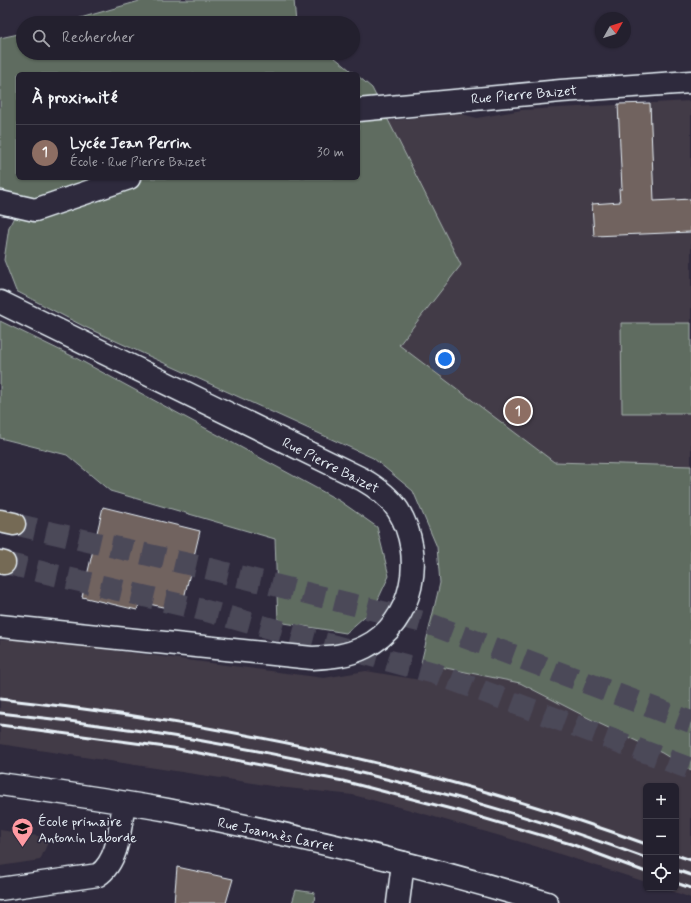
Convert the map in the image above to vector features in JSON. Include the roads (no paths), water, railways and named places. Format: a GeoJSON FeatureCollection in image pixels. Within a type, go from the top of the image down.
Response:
{"type":"FeatureCollection","features":[{"type":"Feature","properties":{"kind":"street","name":"Rue Pierre Baizet"},"geometry":{"type":"LineString","coordinates":[[360,110],[561,90],[691,82]]}},
{"type":"Feature","properties":{"kind":"street"},"geometry":{"type":"LineString","coordinates":[[0,202],[35,210],[123,180]]}},
{"type":"Feature","properties":{"kind":"street","name":"Rue Pierre Baizet"},"geometry":{"type":"LineString","coordinates":[[0,302],[362,479],[382,491],[398,510],[409,531],[414,557],[412,586],[403,610],[387,632],[366,647],[339,657],[312,658],[0,626]]}},
{"type":"Feature","properties":{"kind":"street","name":"Rue Joannès Carret"},"geometry":{"type":"LineString","coordinates":[[0,784],[167,810],[271,832],[403,863],[547,903]]}},
{"type":"Feature","properties":{"kind":"street"},"geometry":{"type":"LineString","coordinates":[[0,889],[98,875],[106,870],[114,852],[124,803]]}},
{"type":"Feature","properties":{"kind":"street"},"geometry":{"type":"LineString","coordinates":[[398,903],[403,863]]}},
{"type":"Feature","properties":{"kind":"tunnel"},"geometry":{"type":"LineString","coordinates":[[14,524],[210,569],[427,623],[691,722]]}},
{"type":"Feature","properties":{"kind":"tunnel"},"geometry":{"type":"LineString","coordinates":[[4,563],[203,610],[434,673],[691,769]]}},
{"type":"Feature","properties":{"kind":"railway"},"geometry":{"type":"LineString","coordinates":[[0,699],[164,721],[246,735],[328,752],[408,771],[488,793],[568,817],[643,843]]}},
{"type":"Feature","properties":{"kind":"railway"},"geometry":{"type":"LineString","coordinates":[[0,713],[164,735],[328,765],[408,784],[488,806],[568,831],[643,857]]}},
{"type":"Feature","properties":{"kind":"railway"},"geometry":{"type":"LineString","coordinates":[[0,725],[173,748],[343,781],[459,811],[571,844],[643,871]]}},
{"type":"Feature","properties":{"kind":"railway"},"geometry":{"type":"LineString","coordinates":[[679,856],[691,860]]}},
{"type":"Feature","properties":{"kind":"railway"},"geometry":{"type":"LineString","coordinates":[[679,871],[691,875]]}},
{"type":"Feature","properties":{"kind":"railway"},"geometry":{"type":"LineString","coordinates":[[679,884],[691,888]]}},
{"type":"Feature","properties":{"kind":"place","name":"Lycée Jean Perrin"},"geometry":{"type":"Point","coordinates":[518,411]}},
{"type":"Feature","properties":{"kind":"place","name":"École primaire Antonin Laborde"},"geometry":{"type":"Point","coordinates":[23,848]}}]}
